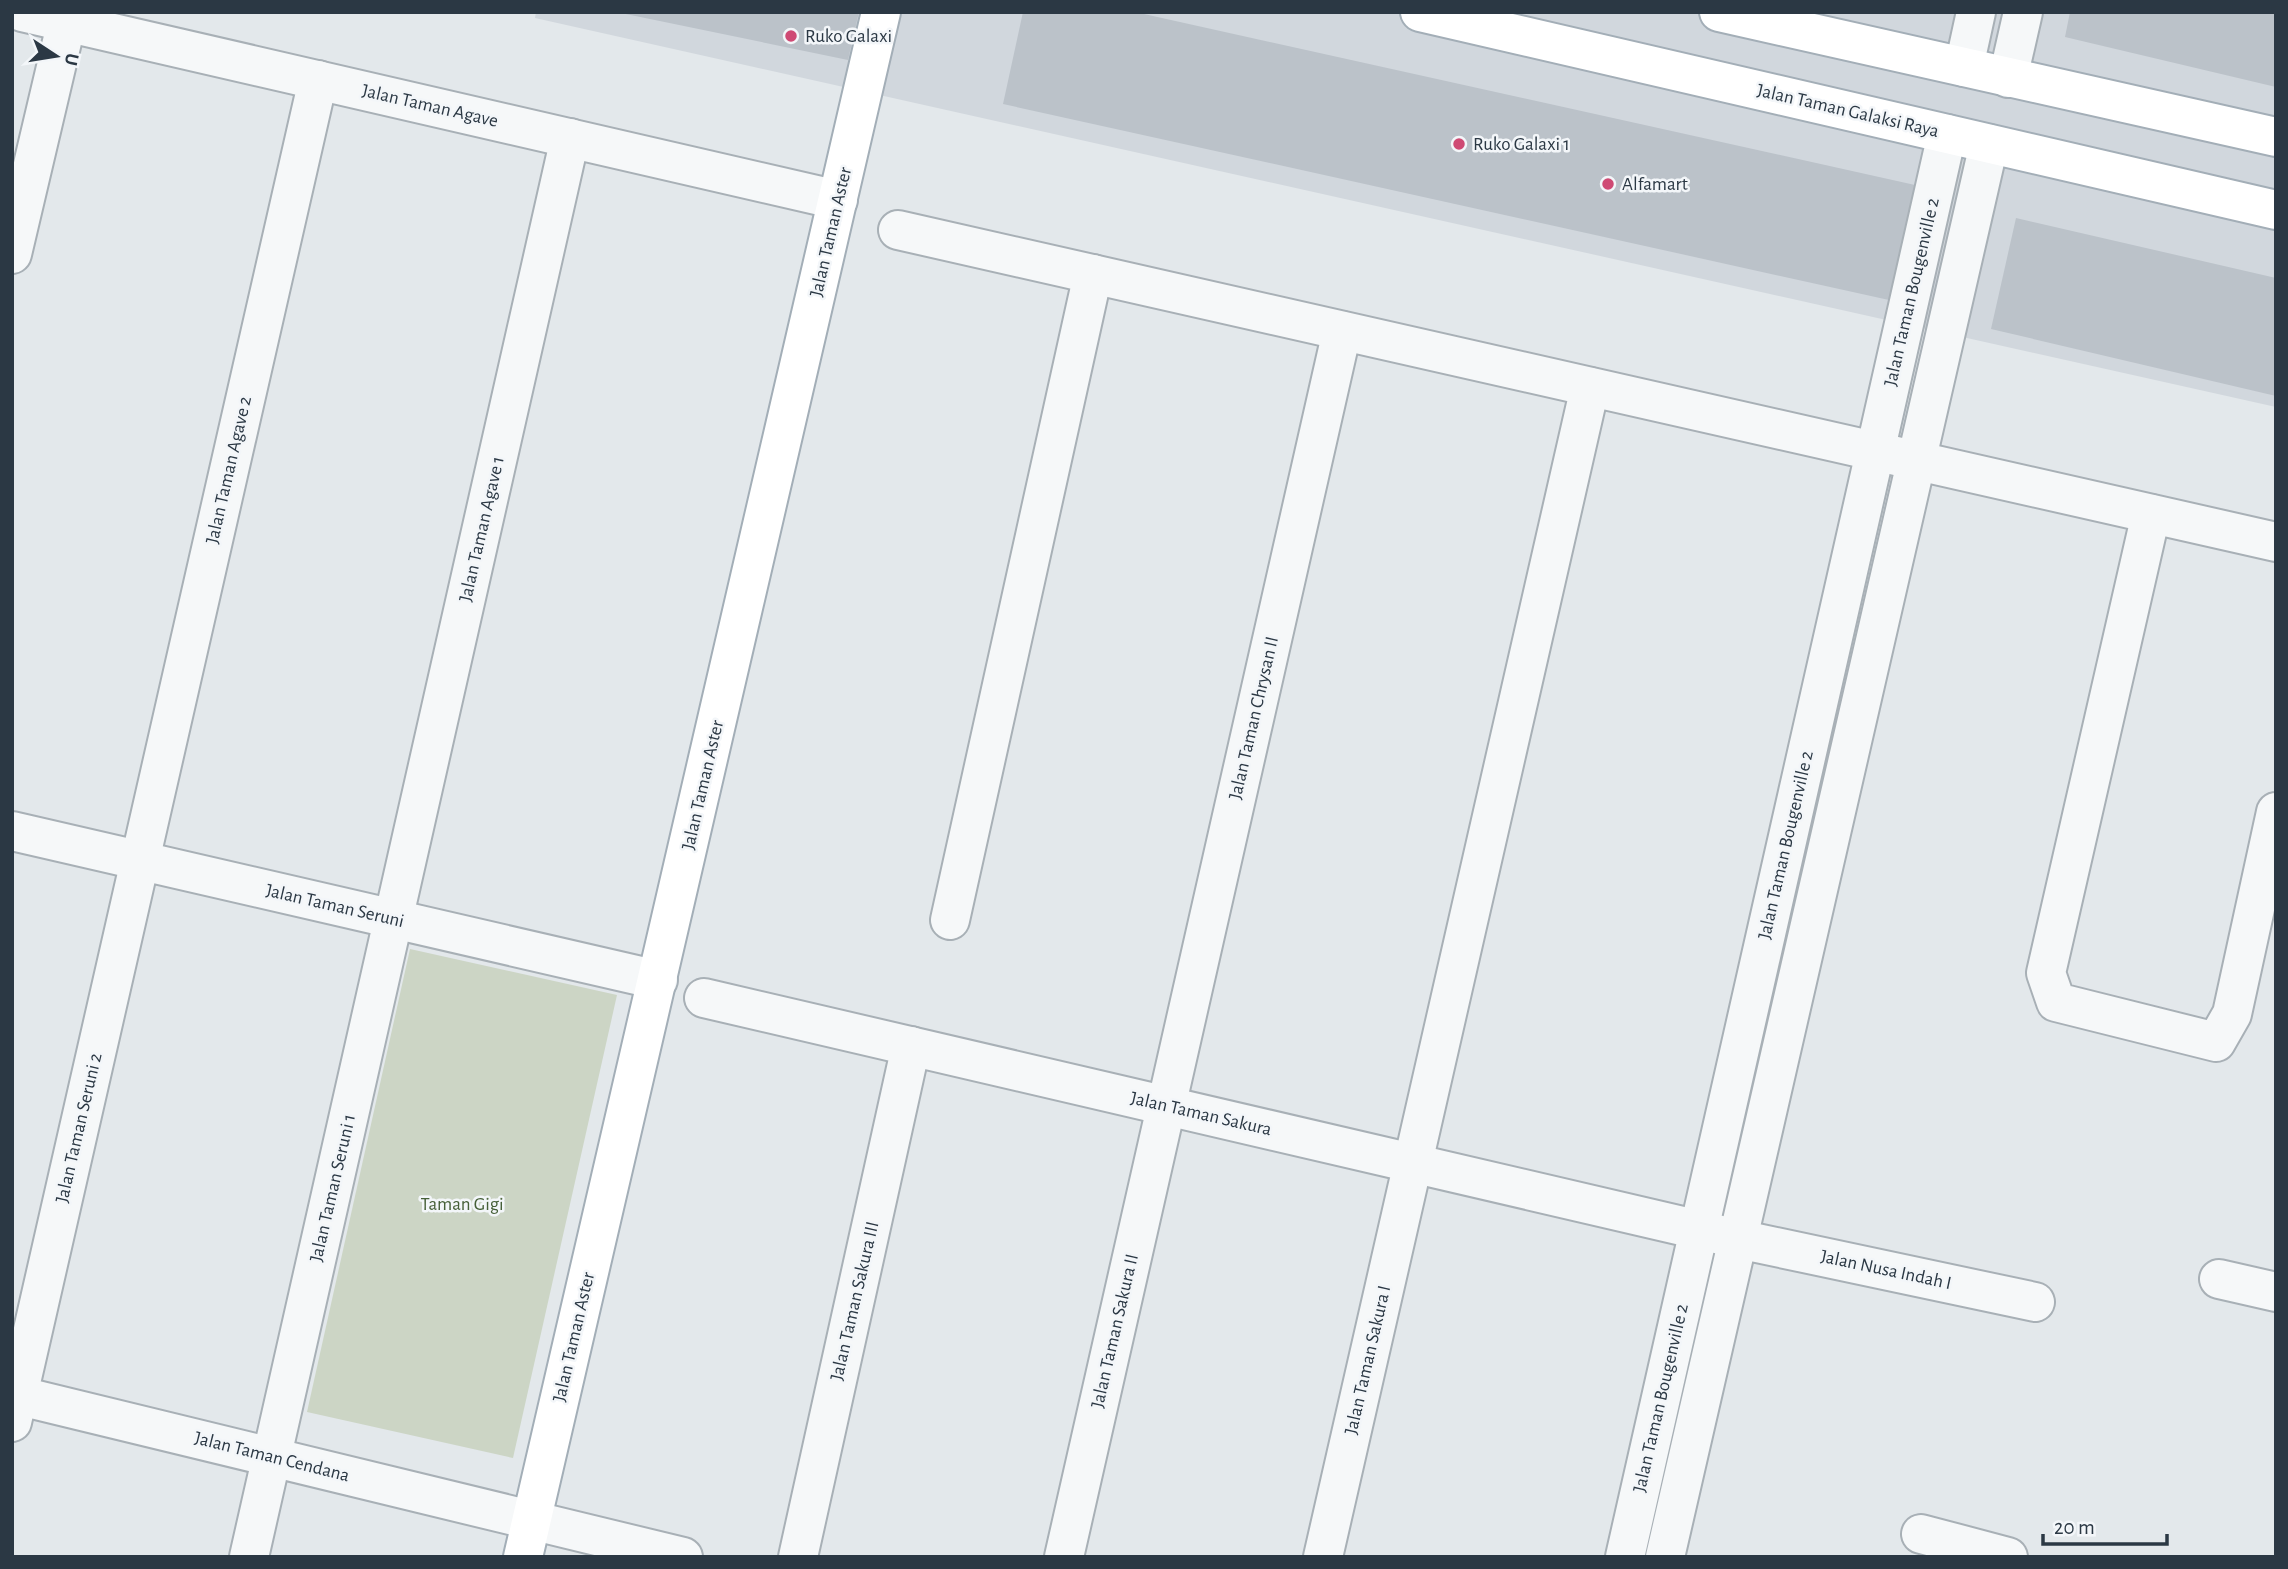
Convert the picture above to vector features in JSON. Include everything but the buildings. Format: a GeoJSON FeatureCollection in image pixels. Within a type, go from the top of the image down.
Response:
{"type":"FeatureCollection","features":[{"type":"Feature","properties":{"kind":"main road","name":"Jalan Taman Aster"},"geometry":{"type":"LineString","coordinates":[[527,1539],[881,12]]}},
{"type":"Feature","properties":{"kind":"main road"},"geometry":{"type":"LineString","coordinates":[[1719,12],[2276,137]]}},
{"type":"Feature","properties":{"kind":"main road","name":"Jalan Taman Galaksi Raya"},"geometry":{"type":"LineString","coordinates":[[1424,13],[2276,210]]}},
{"type":"Feature","properties":{"kind":"street","name":"Jalan Taman Agave"},"geometry":{"type":"LineString","coordinates":[[22,12],[67,17],[318,80],[838,200]]}},
{"type":"Feature","properties":{"kind":"street"},"geometry":{"type":"LineString","coordinates":[[1964,67],[1976,12]]}},
{"type":"Feature","properties":{"kind":"street"},"geometry":{"type":"LineString","coordinates":[[2008,78],[2023,12]]}},
{"type":"Feature","properties":{"kind":"street"},"geometry":{"type":"LineString","coordinates":[[12,254],[67,17]]}},
{"type":"Feature","properties":{"kind":"street","name":"Jalan Taman Agave 2"},"geometry":{"type":"LineString","coordinates":[[140,860],[318,80]]}},
{"type":"Feature","properties":{"kind":"street","name":"Jalan Taman Bougenville 2"},"geometry":{"type":"LineString","coordinates":[[1625,1557],[1947,134]]}},
{"type":"Feature","properties":{"kind":"street","name":"Jalan Taman Agave 1"},"geometry":{"type":"LineString","coordinates":[[393,919],[570,138]]}},
{"type":"Feature","properties":{"kind":"street","name":"Jalan Taman Bougenville 2"},"geometry":{"type":"LineString","coordinates":[[1665,1557],[1989,144]]}},
{"type":"Feature","properties":{"kind":"street"},"geometry":{"type":"LineString","coordinates":[[898,230],[2276,542]]}},
{"type":"Feature","properties":{"kind":"street"},"geometry":{"type":"LineString","coordinates":[[950,920],[1093,274]]}},
{"type":"Feature","properties":{"kind":"street","name":"Jalan Taman Chrysan II"},"geometry":{"type":"LineString","coordinates":[[1167,1105],[1342,331]]}},
{"type":"Feature","properties":{"kind":"street","name":"Jalan Taman Sakura I"},"geometry":{"type":"LineString","coordinates":[[1324,1557],[1590,387]]}},
{"type":"Feature","properties":{"kind":"street"},"geometry":{"type":"LineString","coordinates":[[2151,514],[2046,973],[2056,1002],[2217,1042],[2232,1014],[2276,812]]}},
{"type":"Feature","properties":{"kind":"street","name":"Jalan Taman Seruni"},"geometry":{"type":"LineString","coordinates":[[12,831],[658,980]]}},
{"type":"Feature","properties":{"kind":"street","name":"Jalan Taman Seruni 2"},"geometry":{"type":"LineString","coordinates":[[14,1404],[140,860]]}},
{"type":"Feature","properties":{"kind":"street","name":"Jalan Taman Seruni 1"},"geometry":{"type":"LineString","coordinates":[[249,1557],[393,919]]}},
{"type":"Feature","properties":{"kind":"street","name":"Jalan Taman Sakura"},"geometry":{"type":"LineString","coordinates":[[704,998],[1699,1229]]}},
{"type":"Feature","properties":{"kind":"street","name":"Jalan Taman Sakura III"},"geometry":{"type":"LineString","coordinates":[[798,1557],[911,1046]]}},
{"type":"Feature","properties":{"kind":"street","name":"Jalan Taman Sakura II"},"geometry":{"type":"LineString","coordinates":[[1064,1557],[1167,1105]]}},
{"type":"Feature","properties":{"kind":"street","name":"Jalan Nusa Indah I"},"geometry":{"type":"LineString","coordinates":[[1699,1229],[2035,1302]]}},
{"type":"Feature","properties":{"kind":"street"},"geometry":{"type":"LineString","coordinates":[[2219,1279],[2276,1292]]}},
{"type":"Feature","properties":{"kind":"street","name":"Jalan Taman Cendana"},"geometry":{"type":"LineString","coordinates":[[14,1404],[272,1457],[527,1539],[683,1557]]}},
{"type":"Feature","properties":{"kind":"street"},"geometry":{"type":"LineString","coordinates":[[1921,1534],[2008,1557]]}},
{"type":"Feature","properties":{"kind":"shaded area"},"geometry":{"type":"Polygon","coordinates":[[[536,12],[2276,12],[2276,407],[535,18],[536,12]]]}},
{"type":"Feature","properties":{"kind":"green space","name":"Taman Gigi"},"geometry":{"type":"Polygon","coordinates":[[[410,949],[617,995],[513,1458],[307,1412],[410,949]]]}},
{"type":"Feature","properties":{"kind":"place","name":"Ruko Galaxi"},"geometry":{"type":"Point","coordinates":[791,36]}},
{"type":"Feature","properties":{"kind":"place","name":"Ruko Galaxi 1"},"geometry":{"type":"Point","coordinates":[1459,144]}},
{"type":"Feature","properties":{"kind":"place","name":"Alfamart"},"geometry":{"type":"Point","coordinates":[1608,184]}}]}
